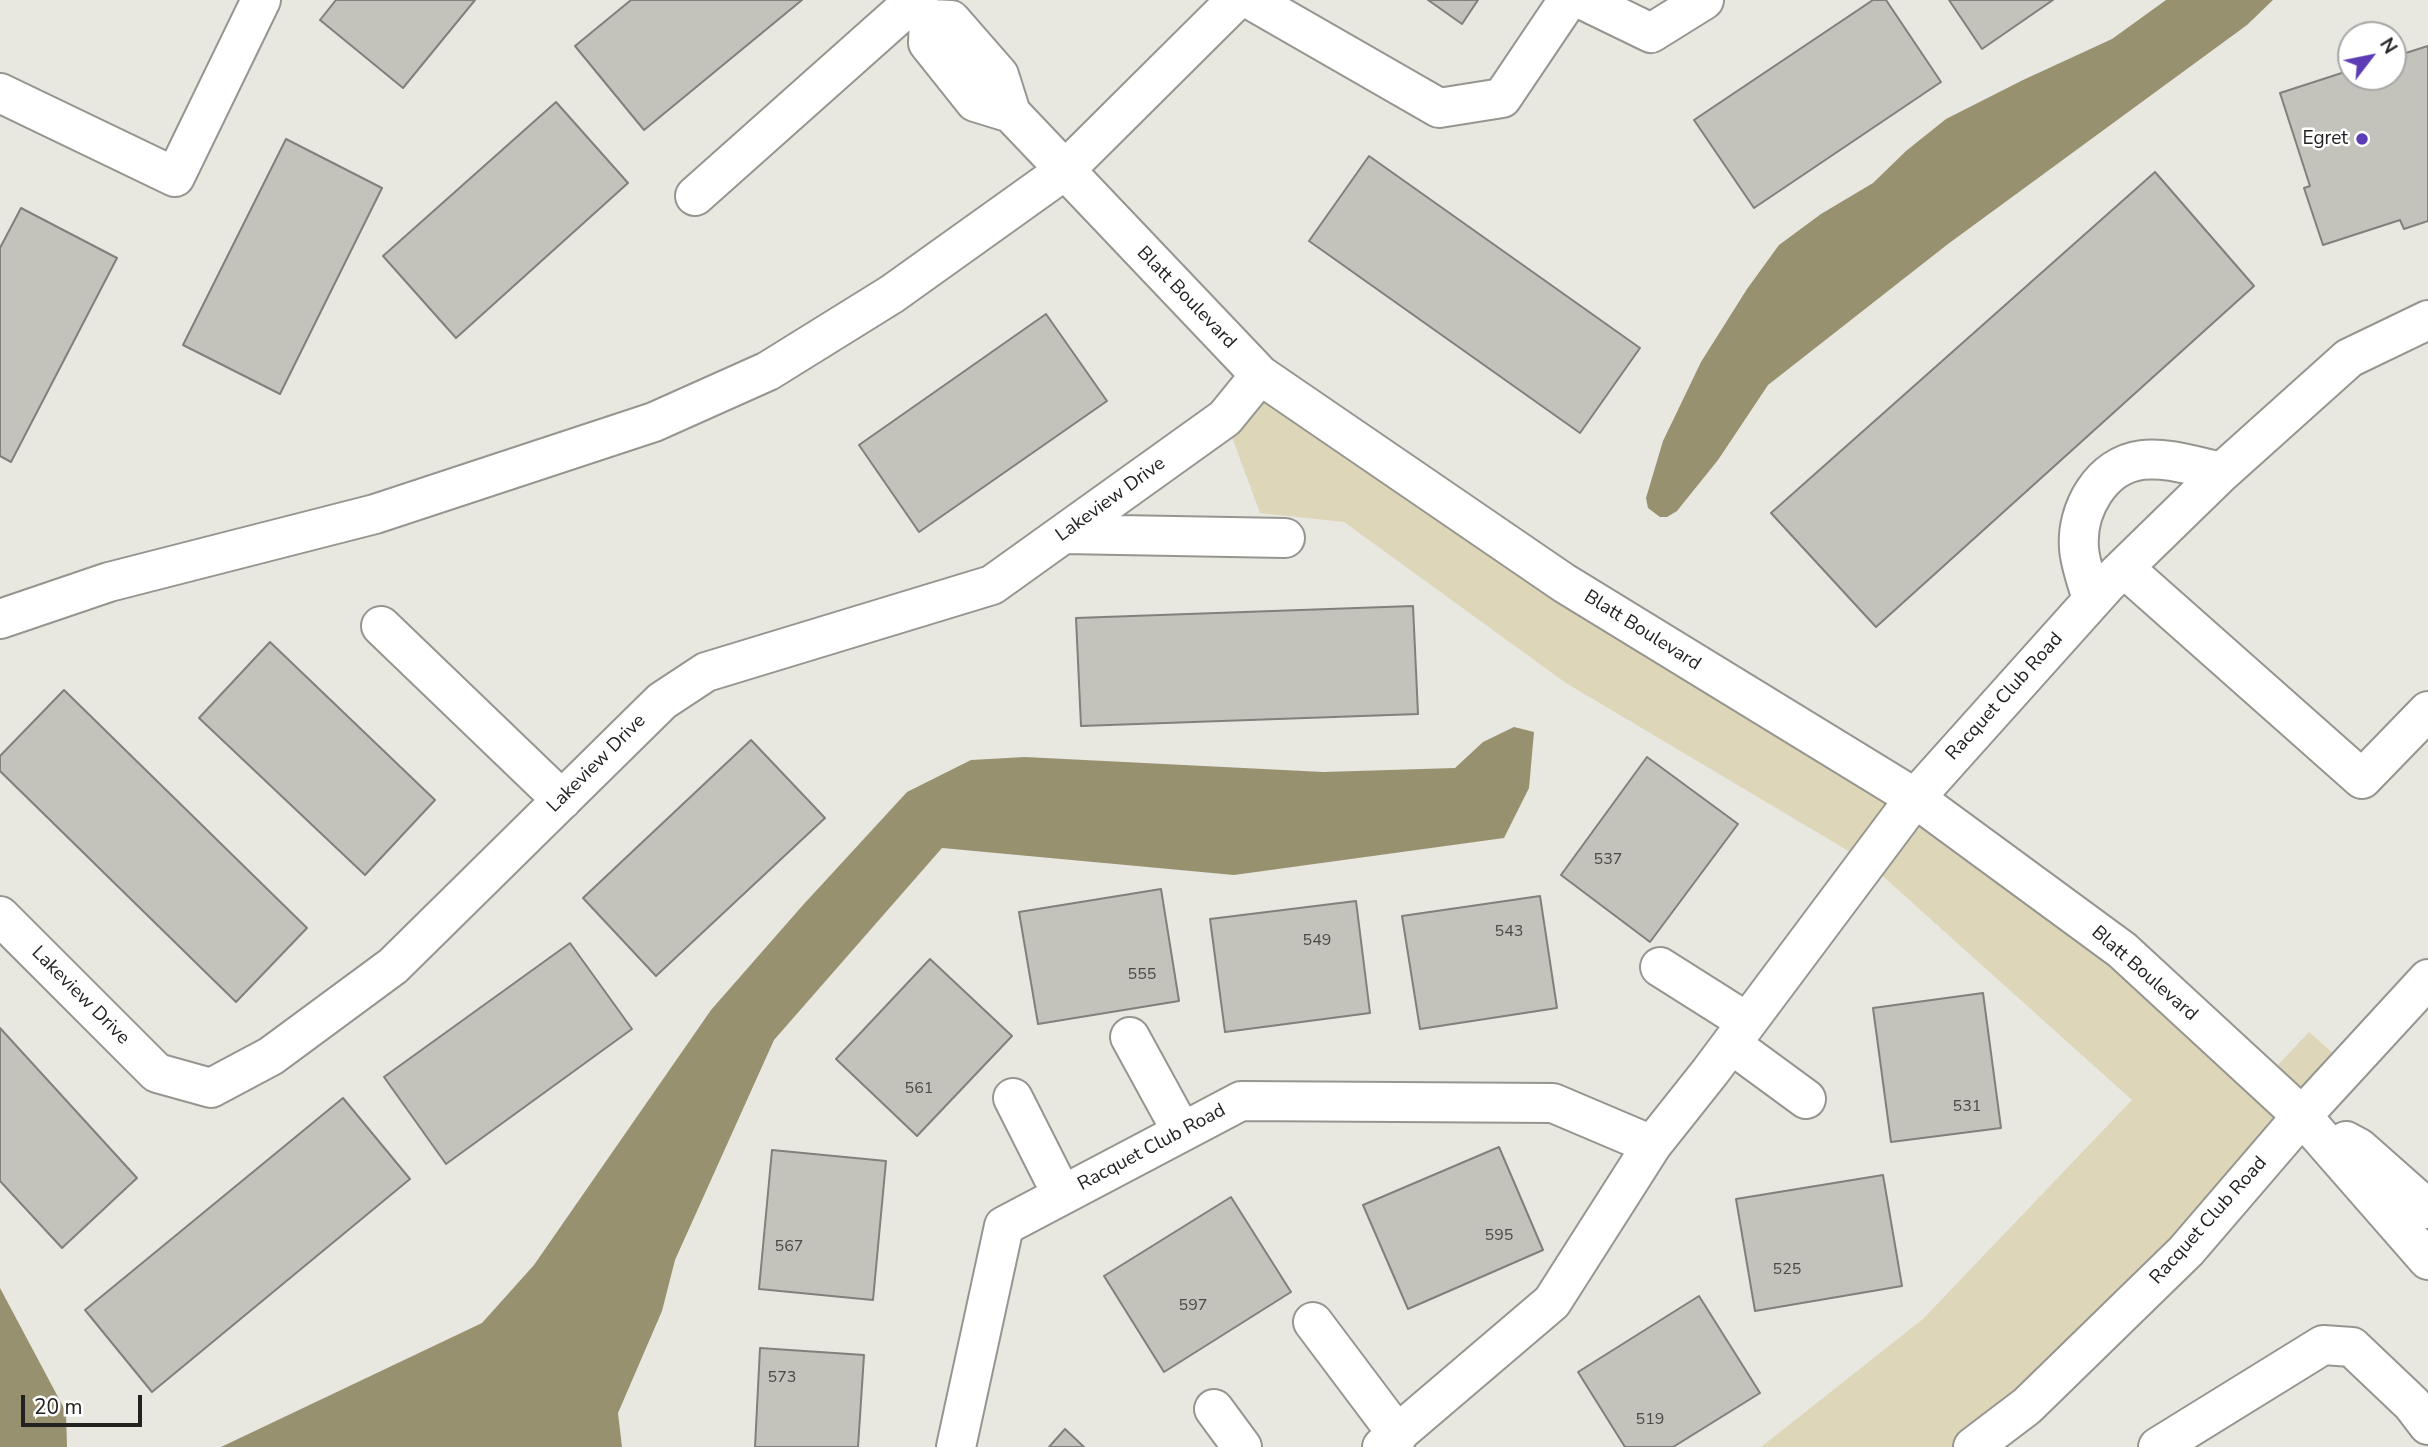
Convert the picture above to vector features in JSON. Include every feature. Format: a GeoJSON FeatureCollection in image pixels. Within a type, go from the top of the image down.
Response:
{"type":"FeatureCollection","features":[{"type":"Feature","properties":{"kind":"street"},"geometry":{"type":"LineString","coordinates":[[0,93],[175,177],[261,0]]}},
{"type":"Feature","properties":{"kind":"street"},"geometry":{"type":"LineString","coordinates":[[0,619],[109,582],[375,514],[653,422],[768,371],[892,294],[1065,171],[1236,0]]}},
{"type":"Feature","properties":{"kind":"street"},"geometry":{"type":"LineString","coordinates":[[1251,0],[1439,108],[1502,97],[1568,0]]}},
{"type":"Feature","properties":{"kind":"street"},"geometry":{"type":"LineString","coordinates":[[1583,0],[1651,33],[1704,0]]}},
{"type":"Feature","properties":{"kind":"street"},"geometry":{"type":"LineString","coordinates":[[695,196],[917,5]]}},
{"type":"Feature","properties":{"kind":"street","name":"Blatt Boulevard"},"geometry":{"type":"LineString","coordinates":[[917,5],[951,20],[999,75],[1011,113],[1260,375],[1564,583],[1915,798],[2123,950],[2302,1116],[2428,1260]]}},
{"type":"Feature","properties":{"kind":"street","name":"Racquet Club Road"},"geometry":{"type":"LineString","coordinates":[[1390,1441],[1552,1301],[1652,1145],[1915,798],[2092,600],[2222,472],[2349,358],[2428,320]]}},
{"type":"Feature","properties":{"kind":"street","name":"Lakeview Drive"},"geometry":{"type":"LineString","coordinates":[[0,916],[158,1073],[211,1088],[271,1056],[393,966],[662,701],[706,672],[992,585],[1225,418],[1260,375]]}},
{"type":"Feature","properties":{"kind":"street"},"geometry":{"type":"LineString","coordinates":[[2092,600],[2079,549],[2081,520],[2093,492],[2108,477],[2123,466],[2140,460],[2166,460],[2222,472]]}},
{"type":"Feature","properties":{"kind":"street"},"geometry":{"type":"LineString","coordinates":[[1064,534],[1285,538]]}},
{"type":"Feature","properties":{"kind":"street"},"geometry":{"type":"LineString","coordinates":[[2124,568],[2362,779],[2428,711]]}},
{"type":"Feature","properties":{"kind":"street"},"geometry":{"type":"LineString","coordinates":[[381,626],[562,800]]}},
{"type":"Feature","properties":{"kind":"street"},"geometry":{"type":"LineString","coordinates":[[1660,967],[1739,1033],[1806,1099]]}},
{"type":"Feature","properties":{"kind":"street","name":"Racquet Club Road"},"geometry":{"type":"LineString","coordinates":[[1973,1447],[2027,1406],[2186,1251],[2302,1116],[2428,979]]}},
{"type":"Feature","properties":{"kind":"street"},"geometry":{"type":"LineString","coordinates":[[1130,1037],[1182,1132]]}},
{"type":"Feature","properties":{"kind":"street"},"geometry":{"type":"LineString","coordinates":[[1013,1098],[1062,1195]]}},
{"type":"Feature","properties":{"kind":"street","name":"Racquet Club Road"},"geometry":{"type":"LineString","coordinates":[[956,1447],[1004,1226],[1241,1101],[1553,1103],[1652,1145]]}},
{"type":"Feature","properties":{"kind":"street","name":"Blatt Boulevard"},"geometry":{"type":"LineString","coordinates":[[2302,1116],[2359,1148],[2428,1209]]}},
{"type":"Feature","properties":{"kind":"street"},"geometry":{"type":"LineString","coordinates":[[1312,1322],[1390,1441]]}},
{"type":"Feature","properties":{"kind":"street"},"geometry":{"type":"LineString","coordinates":[[2158,1447],[2323,1345],[2352,1347],[2412,1404],[2428,1424]]}},
{"type":"Feature","properties":{"kind":"street"},"geometry":{"type":"LineString","coordinates":[[1214,1409],[1242,1447]]}},
{"type":"Feature","properties":{"kind":"shaded area"},"geometry":{"type":"Polygon","coordinates":[[[2166,0],[2273,0],[2247,25],[1948,244],[1768,385],[1718,460],[1677,511],[1667,517],[1660,517],[1648,508],[1646,498],[1663,441],[1701,362],[1747,289],[1779,245],[1821,214],[1873,183],[1906,151],[1946,119],[2112,39],[2166,0]]]}},
{"type":"Feature","properties":{"kind":"shaded area"},"geometry":{"type":"Polygon","coordinates":[[[1260,375],[1915,798],[2264,1080],[2309,1032],[2348,1066],[1973,1447],[1761,1447],[1923,1319],[2132,1100],[1867,862],[1566,683],[1344,522],[1260,513],[1225,418],[1260,375]]]}},
{"type":"Feature","properties":{"kind":"shaded area"},"geometry":{"type":"Polygon","coordinates":[[[1514,727],[1534,732],[1529,788],[1504,838],[1234,875],[942,848],[774,1040],[675,1260],[662,1311],[618,1413],[622,1447],[221,1447],[482,1323],[534,1265],[711,1010],[907,792],[971,760],[1025,757],[1323,772],[1455,768],[1483,742],[1514,727]]]}},
{"type":"Feature","properties":{"kind":"shaded area"},"geometry":{"type":"Polygon","coordinates":[[[0,1288],[66,1412],[67,1447],[0,1447],[0,1288]]]}},
{"type":"Feature","properties":{"kind":"building"},"geometry":{"type":"Polygon","coordinates":[[[336,0],[475,0],[403,88],[320,20],[336,0]]]}},
{"type":"Feature","properties":{"kind":"building"},"geometry":{"type":"Polygon","coordinates":[[[631,0],[802,0],[644,130],[575,46],[631,0]]]}},
{"type":"Feature","properties":{"kind":"building"},"geometry":{"type":"Polygon","coordinates":[[[1428,0],[1478,0],[1462,24],[1428,0]]]}},
{"type":"Feature","properties":{"kind":"building"},"geometry":{"type":"Polygon","coordinates":[[[1873,0],[1886,0],[1941,82],[1754,208],[1694,120],[1873,0]]]}},
{"type":"Feature","properties":{"kind":"building"},"geometry":{"type":"Polygon","coordinates":[[[1949,0],[2053,0],[1982,49],[1949,0]]]}},
{"type":"Feature","properties":{"kind":"building","name":"Egret"},"geometry":{"type":"Polygon","coordinates":[[[2428,46],[2428,221],[2404,229],[2400,220],[2323,245],[2304,188],[2310,186],[2280,93],[2337,75],[2337,91],[2407,91],[2407,53],[2428,46]]]}},
{"type":"Feature","properties":{"kind":"building"},"geometry":{"type":"Polygon","coordinates":[[[556,102],[628,183],[456,338],[383,256],[556,102]]]}},
{"type":"Feature","properties":{"kind":"building"},"geometry":{"type":"Polygon","coordinates":[[[286,139],[382,188],[280,394],[183,345],[286,139]]]}},
{"type":"Feature","properties":{"kind":"building"},"geometry":{"type":"Polygon","coordinates":[[[1369,156],[1640,348],[1580,433],[1309,241],[1369,156]]]}},
{"type":"Feature","properties":{"kind":"building"},"geometry":{"type":"Polygon","coordinates":[[[2155,172],[2254,286],[1876,627],[1771,513],[2155,172]]]}},
{"type":"Feature","properties":{"kind":"building"},"geometry":{"type":"Polygon","coordinates":[[[21,208],[117,258],[11,462],[0,456],[0,248],[21,208]]]}},
{"type":"Feature","properties":{"kind":"building"},"geometry":{"type":"Polygon","coordinates":[[[1046,314],[1107,401],[919,532],[859,445],[1046,314]]]}},
{"type":"Feature","properties":{"kind":"building"},"geometry":{"type":"Polygon","coordinates":[[[1413,606],[1418,714],[1081,726],[1076,618],[1413,606]]]}},
{"type":"Feature","properties":{"kind":"building"},"geometry":{"type":"Polygon","coordinates":[[[270,642],[435,800],[365,875],[199,718],[270,642]]]}},
{"type":"Feature","properties":{"kind":"building"},"geometry":{"type":"Polygon","coordinates":[[[64,690],[307,928],[236,1002],[0,771],[0,756],[64,690]]]}},
{"type":"Feature","properties":{"kind":"building"},"geometry":{"type":"Polygon","coordinates":[[[751,740],[825,818],[656,976],[583,898],[751,740]]]}},
{"type":"Feature","properties":{"kind":"building"},"geometry":{"type":"Polygon","coordinates":[[[1647,757],[1738,824],[1650,942],[1561,875],[1647,757]]]}},
{"type":"Feature","properties":{"kind":"building"},"geometry":{"type":"Polygon","coordinates":[[[1161,889],[1179,1001],[1038,1024],[1019,912],[1161,889]]]}},
{"type":"Feature","properties":{"kind":"building"},"geometry":{"type":"Polygon","coordinates":[[[1540,896],[1557,1008],[1420,1029],[1402,916],[1540,896]]]}},
{"type":"Feature","properties":{"kind":"building"},"geometry":{"type":"Polygon","coordinates":[[[1356,901],[1370,1013],[1225,1032],[1210,919],[1356,901]]]}},
{"type":"Feature","properties":{"kind":"building"},"geometry":{"type":"Polygon","coordinates":[[[570,943],[632,1029],[446,1164],[384,1077],[570,943]]]}},
{"type":"Feature","properties":{"kind":"building"},"geometry":{"type":"Polygon","coordinates":[[[930,959],[1012,1036],[917,1136],[836,1059],[930,959]]]}},
{"type":"Feature","properties":{"kind":"building"},"geometry":{"type":"Polygon","coordinates":[[[1983,993],[2001,1128],[1891,1142],[1873,1008],[1983,993]]]}},
{"type":"Feature","properties":{"kind":"building"},"geometry":{"type":"Polygon","coordinates":[[[0,1028],[137,1178],[62,1248],[0,1181],[0,1028]]]}},
{"type":"Feature","properties":{"kind":"building"},"geometry":{"type":"Polygon","coordinates":[[[343,1098],[410,1179],[152,1392],[85,1310],[343,1098]]]}},
{"type":"Feature","properties":{"kind":"building"},"geometry":{"type":"Polygon","coordinates":[[[1499,1147],[1543,1250],[1408,1309],[1363,1205],[1499,1147]]]}},
{"type":"Feature","properties":{"kind":"building"},"geometry":{"type":"Polygon","coordinates":[[[772,1150],[886,1161],[873,1300],[759,1289],[772,1150]]]}},
{"type":"Feature","properties":{"kind":"building"},"geometry":{"type":"Polygon","coordinates":[[[1883,1175],[1902,1286],[1755,1311],[1736,1199],[1883,1175]]]}},
{"type":"Feature","properties":{"kind":"building"},"geometry":{"type":"Polygon","coordinates":[[[1231,1197],[1291,1292],[1164,1372],[1104,1276],[1231,1197]]]}},
{"type":"Feature","properties":{"kind":"building"},"geometry":{"type":"Polygon","coordinates":[[[1699,1296],[1760,1393],[1673,1447],[1625,1447],[1578,1372],[1699,1296]]]}},
{"type":"Feature","properties":{"kind":"building"},"geometry":{"type":"Polygon","coordinates":[[[760,1348],[864,1355],[858,1447],[755,1447],[760,1348]]]}},
{"type":"Feature","properties":{"kind":"building"},"geometry":{"type":"Polygon","coordinates":[[[1065,1429],[1084,1447],[1049,1447],[1065,1429]]]}},
{"type":"Feature","properties":{"kind":"place","name":"Egret"},"geometry":{"type":"Point","coordinates":[2362,139]}}]}
